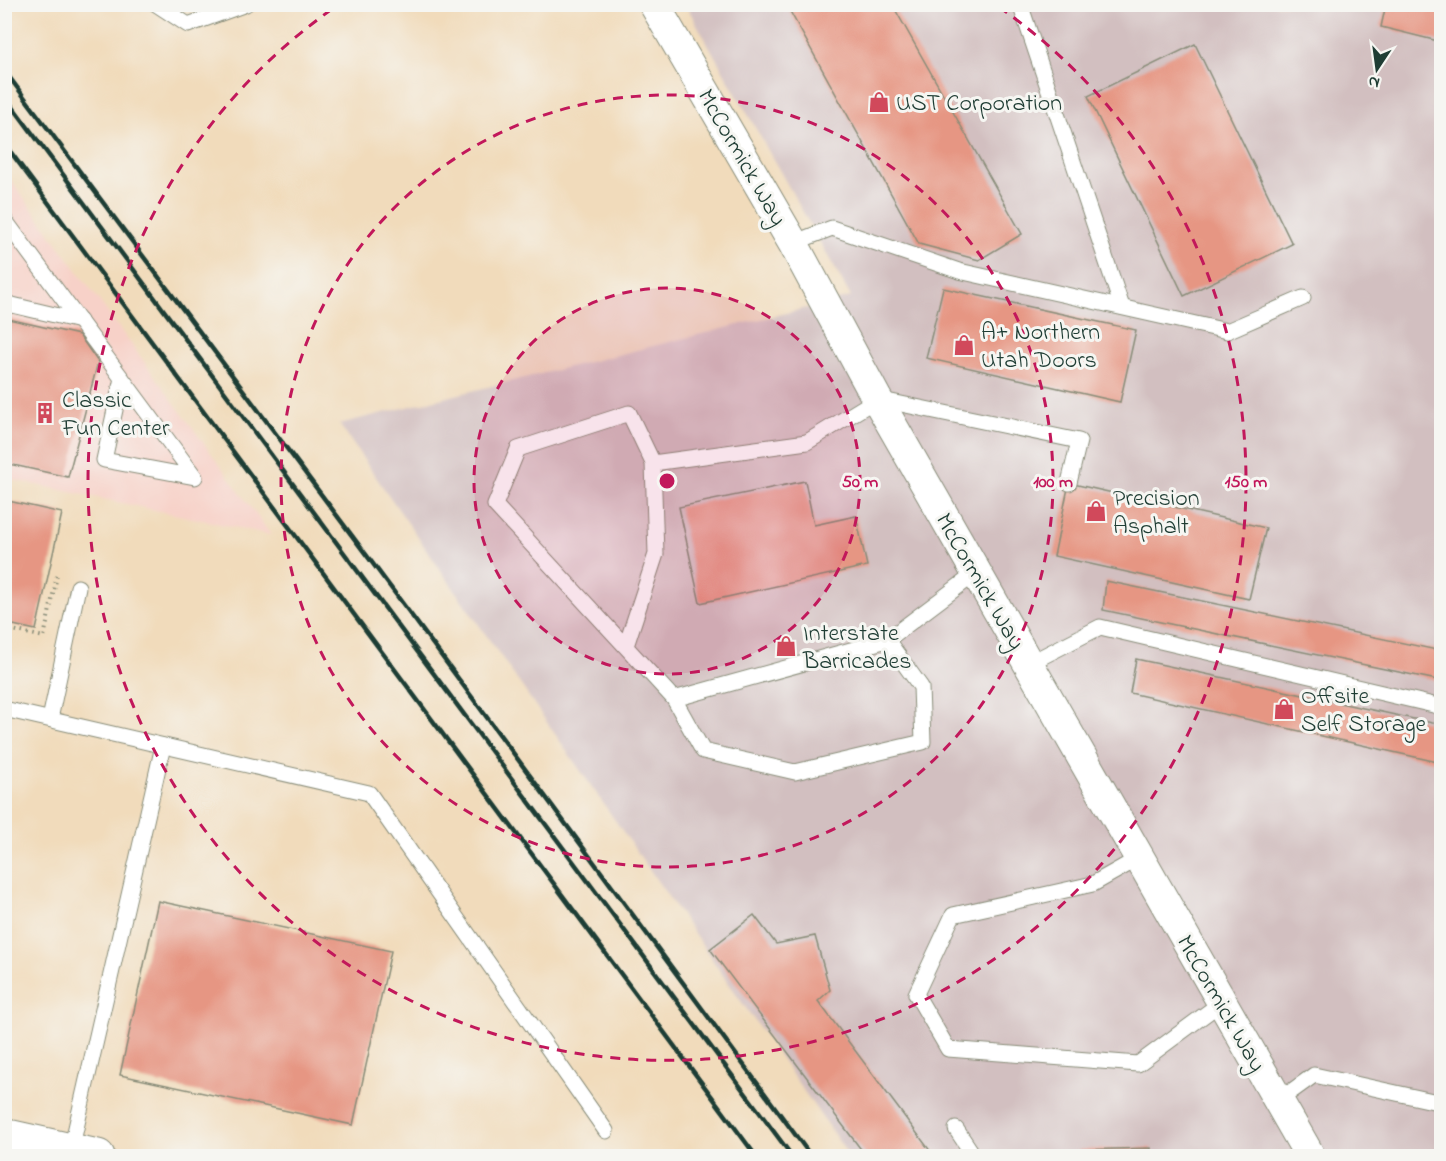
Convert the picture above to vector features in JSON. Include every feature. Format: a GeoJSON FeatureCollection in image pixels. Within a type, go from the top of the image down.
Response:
{"type":"FeatureCollection","features":[{"type":"Feature","properties":{"kind":"main road"},"geometry":{"type":"LineString","coordinates":[[4,1135],[84,1154]]}},
{"type":"Feature","properties":{"kind":"street","name":"McCormick Way"},"geometry":{"type":"LineString","coordinates":[[654,4],[793,243],[877,399],[1310,1156]]}},
{"type":"Feature","properties":{"kind":"lane"},"geometry":{"type":"LineString","coordinates":[[156,4],[188,25],[246,4]]}},
{"type":"Feature","properties":{"kind":"lane"},"geometry":{"type":"LineString","coordinates":[[1020,4],[1122,308]]}},
{"type":"Feature","properties":{"kind":"lane"},"geometry":{"type":"LineString","coordinates":[[4,219],[80,321],[122,378],[161,432],[195,477],[104,460],[122,378]]}},
{"type":"Feature","properties":{"kind":"lane"},"geometry":{"type":"LineString","coordinates":[[793,243],[832,228],[959,271],[1227,331],[1302,298]]}},
{"type":"Feature","properties":{"kind":"lane"},"geometry":{"type":"LineString","coordinates":[[4,303],[80,321]]}},
{"type":"Feature","properties":{"kind":"lane"},"geometry":{"type":"LineString","coordinates":[[653,463],[807,441],[877,399],[1079,441],[1069,483]]}},
{"type":"Feature","properties":{"kind":"lane"},"geometry":{"type":"LineString","coordinates":[[626,646],[656,554],[653,463],[629,413],[518,449],[495,505],[674,699],[703,751],[795,772],[922,742],[921,687],[886,640]]}},
{"type":"Feature","properties":{"kind":"lane"},"geometry":{"type":"LineString","coordinates":[[674,699],[886,640],[976,573]]}},
{"type":"Feature","properties":{"kind":"lane"},"geometry":{"type":"LineString","coordinates":[[50,719],[78,587]]}},
{"type":"Feature","properties":{"kind":"lane"},"geometry":{"type":"LineString","coordinates":[[1028,664],[1100,627],[1442,707]]}},
{"type":"Feature","properties":{"kind":"lane"},"geometry":{"type":"LineString","coordinates":[[4,710],[369,793],[606,1131]]}},
{"type":"Feature","properties":{"kind":"lane"},"geometry":{"type":"LineString","coordinates":[[84,1154],[163,746]]}},
{"type":"Feature","properties":{"kind":"lane"},"geometry":{"type":"LineString","coordinates":[[1140,858],[1093,884],[953,915],[916,994],[948,1049],[1138,1064],[1222,1002]]}},
{"type":"Feature","properties":{"kind":"lane"},"geometry":{"type":"LineString","coordinates":[[1278,1101],[1314,1075],[1442,1103]]}},
{"type":"Feature","properties":{"kind":"lane"},"geometry":{"type":"LineString","coordinates":[[956,1129],[974,1156]]}},
{"type":"Feature","properties":{"kind":"path"},"geometry":{"type":"LineString","coordinates":[[4,628],[44,637],[57,576]]}},
{"type":"Feature","properties":{"kind":"shaded area"},"geometry":{"type":"Polygon","coordinates":[[[686,5],[1441,5],[1441,1156],[849,1156],[339,424],[851,297],[686,5]]]}},
{"type":"Feature","properties":{"kind":"shaded area"},"geometry":{"type":"Polygon","coordinates":[[[5,172],[271,535],[5,478],[5,172]]]}},
{"type":"Feature","properties":{"kind":"building"},"geometry":{"type":"Polygon","coordinates":[[[786,4],[892,4],[1022,234],[979,260],[919,244],[786,4]]]}},
{"type":"Feature","properties":{"kind":"building"},"geometry":{"type":"Polygon","coordinates":[[[1386,4],[1442,4],[1442,42],[1381,27],[1386,4]]]}},
{"type":"Feature","properties":{"kind":"building"},"geometry":{"type":"Polygon","coordinates":[[[1195,44],[1292,244],[1184,296],[1088,96],[1195,44]]]}},
{"type":"Feature","properties":{"kind":"building"},"geometry":{"type":"Polygon","coordinates":[[[943,288],[1136,330],[1120,402],[926,358],[943,288]]]}},
{"type":"Feature","properties":{"kind":"building","name":"Classic Fun Center"},"geometry":{"type":"Polygon","coordinates":[[[4,318],[79,335],[98,362],[68,477],[4,463],[4,318]]]}},
{"type":"Feature","properties":{"kind":"building"},"geometry":{"type":"Polygon","coordinates":[[[805,481],[814,525],[856,516],[867,566],[700,603],[679,507],[805,481]]]}},
{"type":"Feature","properties":{"kind":"building"},"geometry":{"type":"Polygon","coordinates":[[[1069,483],[1266,528],[1249,599],[1054,556],[1069,483]]]}},
{"type":"Feature","properties":{"kind":"building"},"geometry":{"type":"Polygon","coordinates":[[[4,500],[62,513],[36,630],[4,623],[4,500]]]}},
{"type":"Feature","properties":{"kind":"building","name":"Offsite Self Storage"},"geometry":{"type":"Polygon","coordinates":[[[1106,581],[1442,651],[1442,681],[1103,610],[1106,581]]]}},
{"type":"Feature","properties":{"kind":"building","name":"Offsite Self Storage"},"geometry":{"type":"Polygon","coordinates":[[[1136,659],[1442,725],[1442,763],[1130,693],[1136,659]]]}},
{"type":"Feature","properties":{"kind":"building"},"geometry":{"type":"Polygon","coordinates":[[[158,901],[391,951],[353,1125],[120,1075],[158,901]]]}},
{"type":"Feature","properties":{"kind":"building"},"geometry":{"type":"Polygon","coordinates":[[[754,915],[776,944],[815,936],[830,990],[818,1001],[934,1156],[866,1156],[710,949],[754,915]]]}},
{"type":"Feature","properties":{"kind":"building"},"geometry":{"type":"Polygon","coordinates":[[[1151,1148],[1151,1156],[1080,1156],[1079,1150],[1151,1148]]]}},
{"type":"Feature","properties":{"kind":"railway"},"geometry":{"type":"LineString","coordinates":[[4,70],[412,616],[811,1156]]}},
{"type":"Feature","properties":{"kind":"railway"},"geometry":{"type":"LineString","coordinates":[[4,95],[792,1156]]}},
{"type":"Feature","properties":{"kind":"railway"},"geometry":{"type":"LineString","coordinates":[[4,143],[756,1156]]}},
{"type":"Feature","properties":{"kind":"place","name":"UST Corporation"},"geometry":{"type":"Point","coordinates":[879,102]}},
{"type":"Feature","properties":{"kind":"place","name":"A+ Northern Utah Doors"},"geometry":{"type":"Point","coordinates":[964,345]}},
{"type":"Feature","properties":{"kind":"place","name":"Classic Fun Center"},"geometry":{"type":"Point","coordinates":[45,413]}},
{"type":"Feature","properties":{"kind":"place","name":"Precision Asphalt"},"geometry":{"type":"Point","coordinates":[1096,511]}},
{"type":"Feature","properties":{"kind":"place","name":"Interstate Barricades"},"geometry":{"type":"Point","coordinates":[786,646]}},
{"type":"Feature","properties":{"kind":"place","name":"Offsite Self Storage"},"geometry":{"type":"Point","coordinates":[1284,709]}}]}
